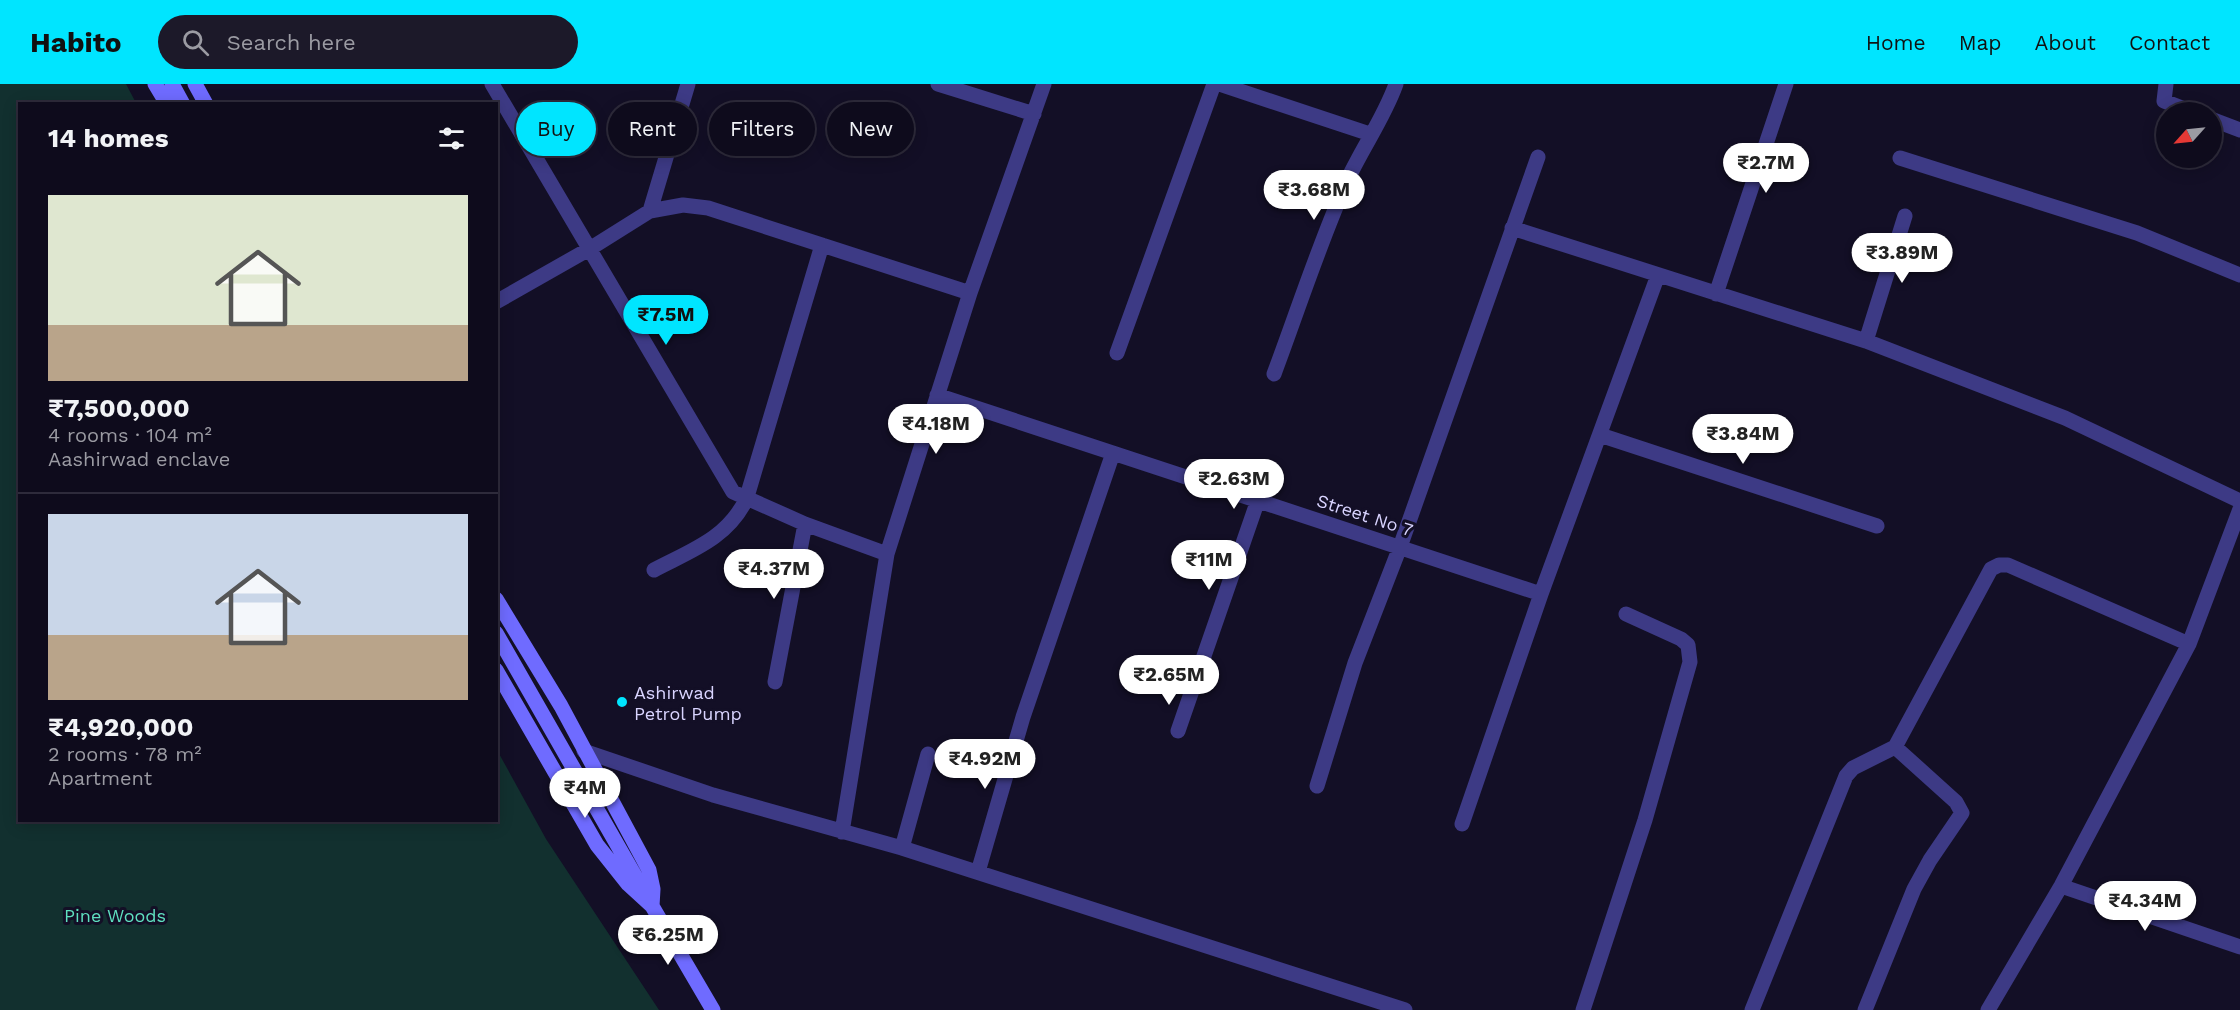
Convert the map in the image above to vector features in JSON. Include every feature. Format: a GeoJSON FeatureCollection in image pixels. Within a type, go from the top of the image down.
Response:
{"type":"FeatureCollection","features":[{"type":"Feature","properties":{"kind":"street"},"geometry":{"type":"LineString","coordinates":[[155,84],[166,102]]}},
{"type":"Feature","properties":{"kind":"street"},"geometry":{"type":"LineString","coordinates":[[172,84],[182,102]]}},
{"type":"Feature","properties":{"kind":"street"},"geometry":{"type":"LineString","coordinates":[[195,84],[205,102]]}},
{"type":"Feature","properties":{"kind":"street"},"geometry":{"type":"LineString","coordinates":[[492,84],[591,248],[733,492],[746,500],[887,555]]}},
{"type":"Feature","properties":{"kind":"street"},"geometry":{"type":"LineString","coordinates":[[650,211],[688,84]]}},
{"type":"Feature","properties":{"kind":"street"},"geometry":{"type":"LineString","coordinates":[[938,84],[1034,114]]}},
{"type":"Feature","properties":{"kind":"street"},"geometry":{"type":"LineString","coordinates":[[842,832],[887,555],[970,293],[1044,84]]}},
{"type":"Feature","properties":{"kind":"street"},"geometry":{"type":"LineString","coordinates":[[1117,352],[1214,84]]}},
{"type":"Feature","properties":{"kind":"street"},"geometry":{"type":"LineString","coordinates":[[1219,84],[1370,134]]}},
{"type":"Feature","properties":{"kind":"street"},"geometry":{"type":"LineString","coordinates":[[1274,374],[1346,183],[1370,134],[1388,106],[1396,84]]}},
{"type":"Feature","properties":{"kind":"street"},"geometry":{"type":"LineString","coordinates":[[1716,294],[1786,84]]}},
{"type":"Feature","properties":{"kind":"street"},"geometry":{"type":"LineString","coordinates":[[2166,84],[2164,101],[2167,102]]}},
{"type":"Feature","properties":{"kind":"street"},"geometry":{"type":"LineString","coordinates":[[2222,123],[2240,130]]}},
{"type":"Feature","properties":{"kind":"street"},"geometry":{"type":"LineString","coordinates":[[1317,786],[1355,663],[1400,547],[1538,157]]}},
{"type":"Feature","properties":{"kind":"street"},"geometry":{"type":"LineString","coordinates":[[1900,158],[2137,233],[2240,275]]}},
{"type":"Feature","properties":{"kind":"street"},"geometry":{"type":"LineString","coordinates":[[498,301],[591,248],[650,211],[683,205],[708,208],[970,293]]}},
{"type":"Feature","properties":{"kind":"street"},"geometry":{"type":"LineString","coordinates":[[1866,341],[1905,216]]}},
{"type":"Feature","properties":{"kind":"street"},"geometry":{"type":"LineString","coordinates":[[1512,228],[1866,341],[2065,418],[2240,501]]}},
{"type":"Feature","properties":{"kind":"street"},"geometry":{"type":"LineString","coordinates":[[654,570],[720,535],[736,519],[746,500],[822,245]]}},
{"type":"Feature","properties":{"kind":"street"},"geometry":{"type":"LineString","coordinates":[[1462,824],[1541,594],[1658,275]]}},
{"type":"Feature","properties":{"kind":"street","name":"Street No 7"},"geometry":{"type":"LineString","coordinates":[[937,395],[1541,594]]}},
{"type":"Feature","properties":{"kind":"street"},"geometry":{"type":"LineString","coordinates":[[1599,435],[1877,526]]}},
{"type":"Feature","properties":{"kind":"street"},"geometry":{"type":"LineString","coordinates":[[978,872],[1023,717],[1113,453]]}},
{"type":"Feature","properties":{"kind":"street"},"geometry":{"type":"LineString","coordinates":[[1178,731],[1258,500]]}},
{"type":"Feature","properties":{"kind":"street"},"geometry":{"type":"LineString","coordinates":[[1988,1010],[2061,886],[2189,644],[2233,548],[2240,509]]}},
{"type":"Feature","properties":{"kind":"street"},"geometry":{"type":"LineString","coordinates":[[775,682],[805,524]]}},
{"type":"Feature","properties":{"kind":"street"},"geometry":{"type":"LineString","coordinates":[[1752,1010],[1846,776],[1853,768],[1895,747],[1984,577],[1999,565],[2008,565],[2189,644]]}},
{"type":"Feature","properties":{"kind":"street"},"geometry":{"type":"LineString","coordinates":[[498,602],[584,751],[649,870],[653,889],[652,906]]}},
{"type":"Feature","properties":{"kind":"street"},"geometry":{"type":"LineString","coordinates":[[1583,1010],[1645,820],[1690,662],[1688,645],[1681,639],[1626,614]]}},
{"type":"Feature","properties":{"kind":"street"},"geometry":{"type":"LineString","coordinates":[[498,636],[546,716],[713,1010]]}},
{"type":"Feature","properties":{"kind":"street"},"geometry":{"type":"LineString","coordinates":[[498,673],[597,844],[628,884],[652,906]]}},
{"type":"Feature","properties":{"kind":"street"},"geometry":{"type":"LineString","coordinates":[[1865,1010],[1914,889],[1962,813],[1956,802],[1895,747]]}},
{"type":"Feature","properties":{"kind":"street"},"geometry":{"type":"LineString","coordinates":[[584,751],[713,795],[902,848],[1405,1010]]}},
{"type":"Feature","properties":{"kind":"street"},"geometry":{"type":"LineString","coordinates":[[902,848],[928,754]]}},
{"type":"Feature","properties":{"kind":"street"},"geometry":{"type":"LineString","coordinates":[[2061,886],[2240,947]]}},
{"type":"Feature","properties":{"kind":"green space","name":"Pine Woods"},"geometry":{"type":"Polygon","coordinates":[[[0,84],[126,84],[135,102],[18,102],[18,822],[498,822],[498,752],[546,839],[659,1010],[0,1010],[0,84]]]}},
{"type":"Feature","properties":{"kind":"place","name":"Ashirwad Petrol Pump"},"geometry":{"type":"Point","coordinates":[622,702]}}]}
